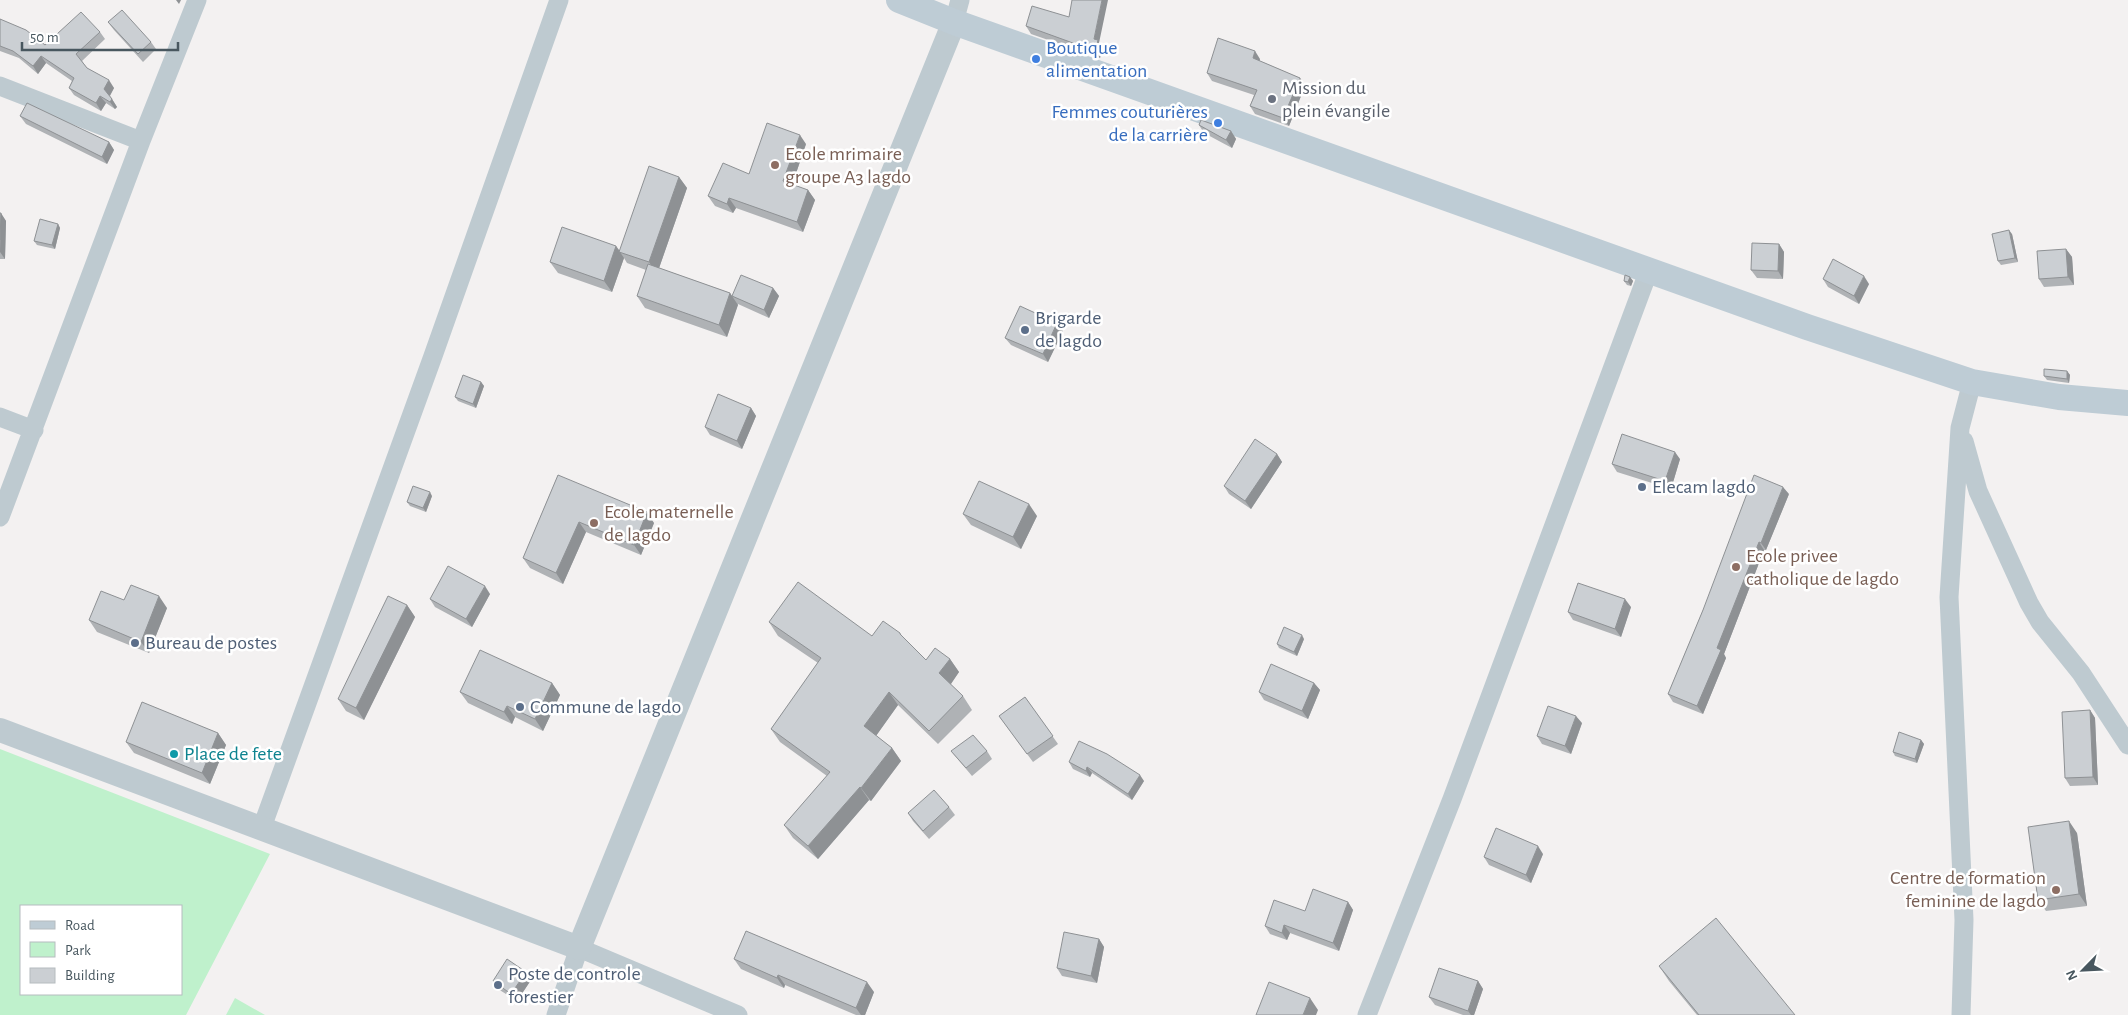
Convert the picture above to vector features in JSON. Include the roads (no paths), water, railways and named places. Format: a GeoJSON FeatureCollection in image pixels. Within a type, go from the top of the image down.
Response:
{"type":"FeatureCollection","features":[{"type":"Feature","properties":{"kind":"main road"},"geometry":{"type":"LineString","coordinates":[[899,0],[957,11],[1649,270],[1807,327],[1972,382],[2058,396],[2128,403]]}},
{"type":"Feature","properties":{"kind":"street"},"geometry":{"type":"LineString","coordinates":[[0,517],[141,141],[197,0]]}},
{"type":"Feature","properties":{"kind":"street"},"geometry":{"type":"LineString","coordinates":[[261,830],[437,347],[559,0]]}},
{"type":"Feature","properties":{"kind":"street"},"geometry":{"type":"LineString","coordinates":[[556,1015],[579,948],[957,11]]}},
{"type":"Feature","properties":{"kind":"street"},"geometry":{"type":"LineString","coordinates":[[0,86],[141,141]]}},
{"type":"Feature","properties":{"kind":"street"},"geometry":{"type":"LineString","coordinates":[[1368,1015],[1455,789],[1649,270]]}},
{"type":"Feature","properties":{"kind":"street"},"geometry":{"type":"LineString","coordinates":[[1960,1015],[1964,920],[1948,597],[1960,428],[1972,382]]}},
{"type":"Feature","properties":{"kind":"street"},"geometry":{"type":"LineString","coordinates":[[0,417],[34,430]]}},
{"type":"Feature","properties":{"kind":"street"},"geometry":{"type":"LineString","coordinates":[[1960,428],[1978,491],[2029,603],[2040,622],[2081,673],[2128,745]]}},
{"type":"Feature","properties":{"kind":"street"},"geometry":{"type":"LineString","coordinates":[[0,730],[261,830],[579,948],[731,1014]]}},
{"type":"Feature","properties":{"kind":"place","name":"Boutique alimentation"},"geometry":{"type":"Point","coordinates":[1036,59]}},
{"type":"Feature","properties":{"kind":"place","name":"Mission du plein évangile"},"geometry":{"type":"Point","coordinates":[1272,99]}},
{"type":"Feature","properties":{"kind":"place","name":"Femmes couturières de la carrière"},"geometry":{"type":"Point","coordinates":[1218,123]}},
{"type":"Feature","properties":{"kind":"place","name":"Ecole mrimaire groupe A3 lagdo"},"geometry":{"type":"Point","coordinates":[775,165]}},
{"type":"Feature","properties":{"kind":"place","name":"Brigarde de lagdo"},"geometry":{"type":"Point","coordinates":[1025,330]}},
{"type":"Feature","properties":{"kind":"place","name":"Elecam lagdo"},"geometry":{"type":"Point","coordinates":[1642,487]}},
{"type":"Feature","properties":{"kind":"place","name":"Ecole maternelle de lagdo"},"geometry":{"type":"Point","coordinates":[594,523]}},
{"type":"Feature","properties":{"kind":"place","name":"Ecole privee catholique de lagdo"},"geometry":{"type":"Point","coordinates":[1736,567]}},
{"type":"Feature","properties":{"kind":"place","name":"Bureau de postes"},"geometry":{"type":"Point","coordinates":[135,643]}},
{"type":"Feature","properties":{"kind":"place","name":"Commune de lagdo"},"geometry":{"type":"Point","coordinates":[520,707]}},
{"type":"Feature","properties":{"kind":"place","name":"Place de fete"},"geometry":{"type":"Point","coordinates":[174,754]}},
{"type":"Feature","properties":{"kind":"place","name":"Centre de formation feminine de lagdo"},"geometry":{"type":"Point","coordinates":[2056,890]}},
{"type":"Feature","properties":{"kind":"place","name":"Poste de controle forestier"},"geometry":{"type":"Point","coordinates":[498,985]}}]}
